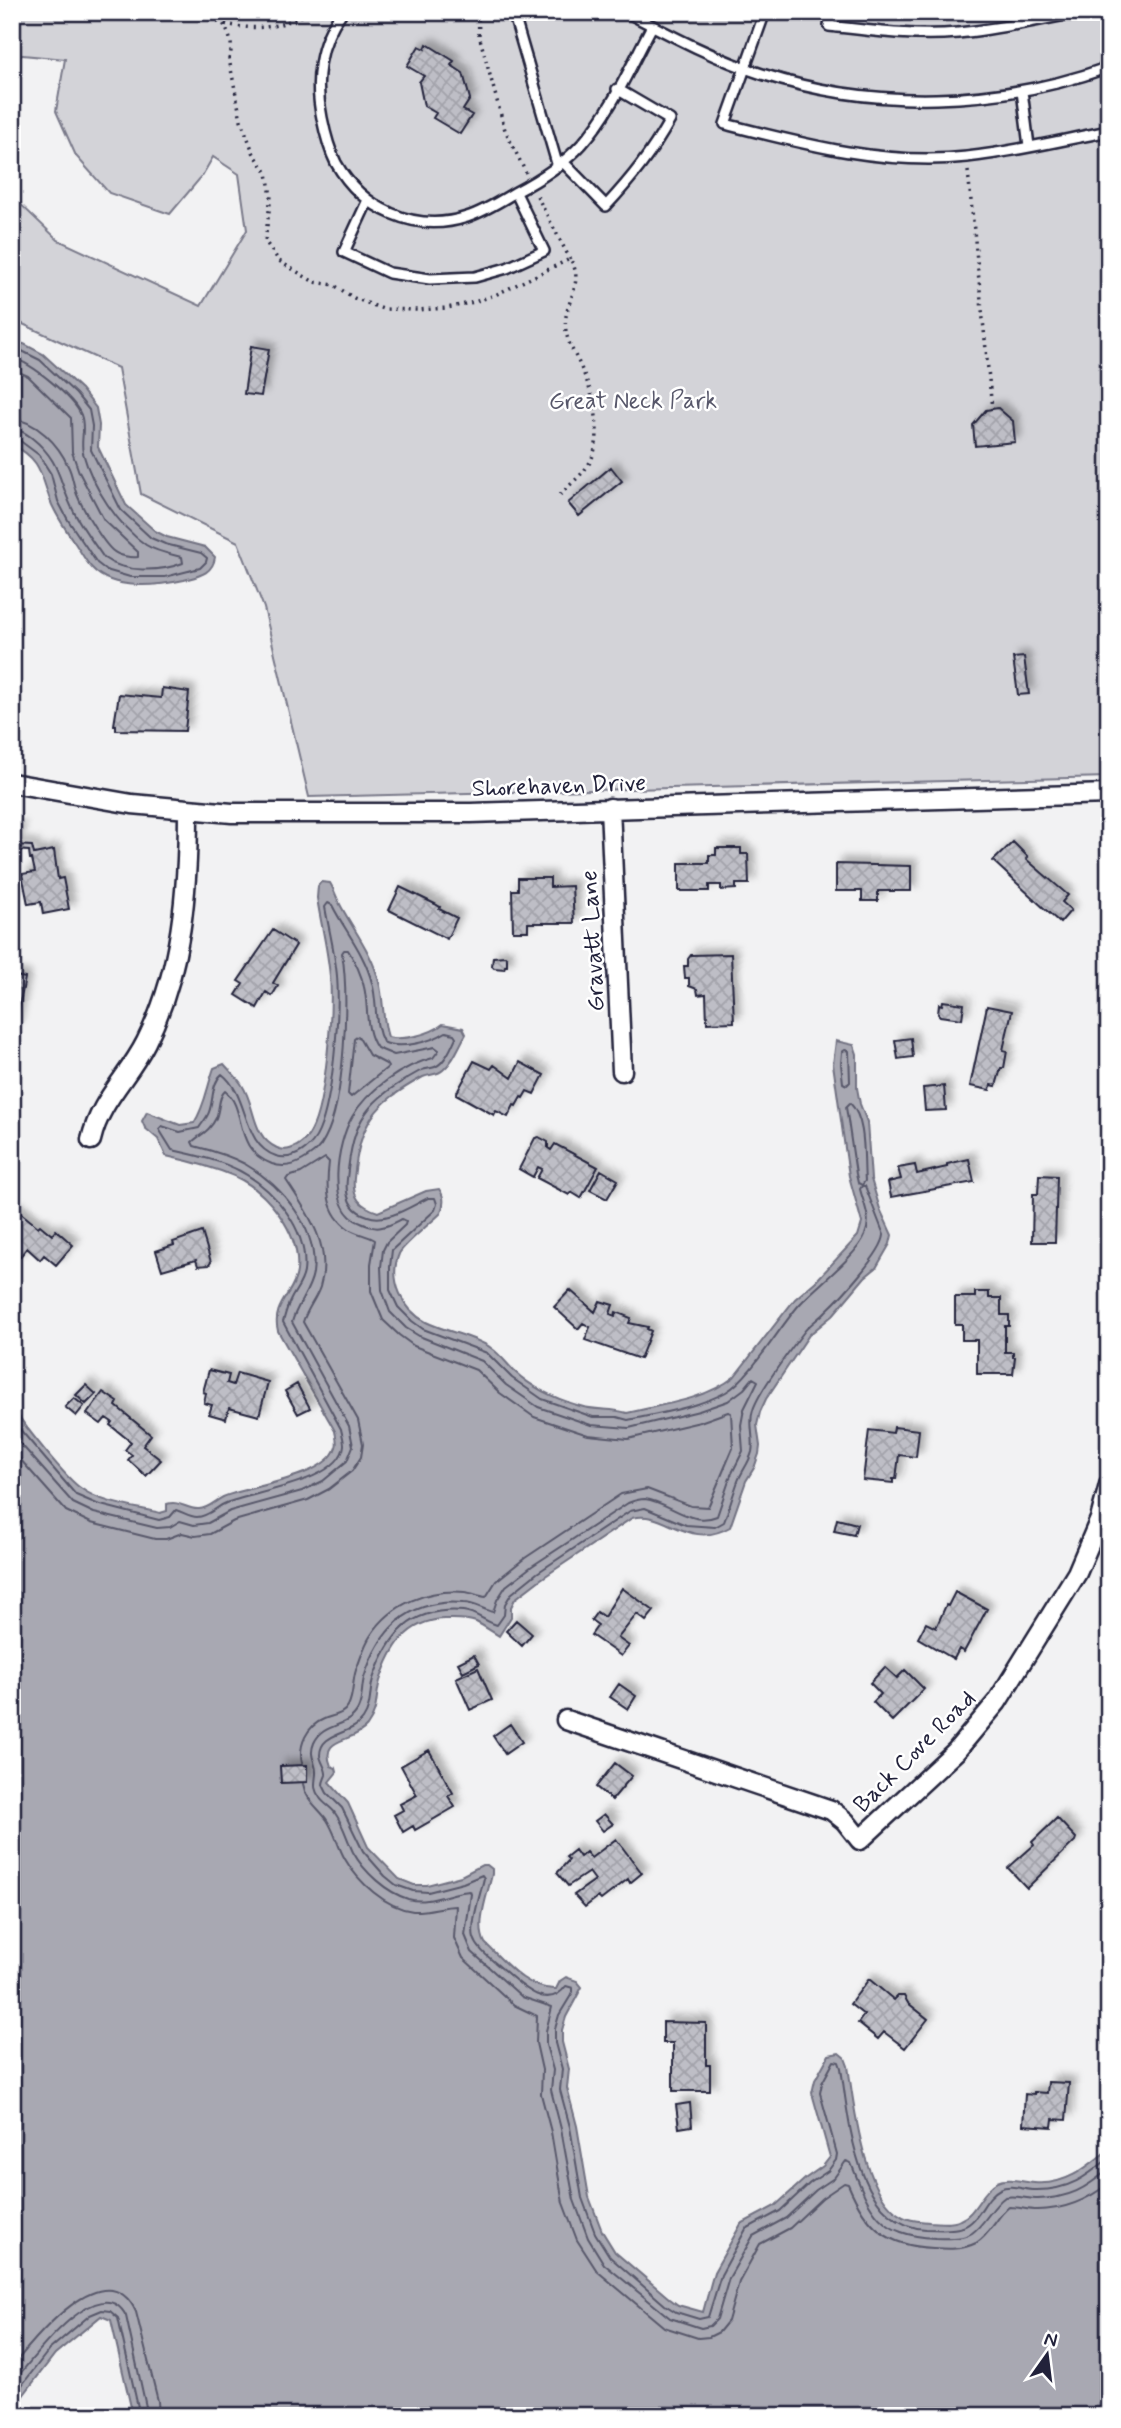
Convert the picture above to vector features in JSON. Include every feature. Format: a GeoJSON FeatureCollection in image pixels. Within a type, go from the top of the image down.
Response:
{"type":"FeatureCollection","features":[{"type":"Feature","properties":{"kind":"street","name":"Shorehaven Drive"},"geometry":{"type":"LineString","coordinates":[[12,783],[132,804],[232,813],[458,813],[1109,794]]}},
{"type":"Feature","properties":{"kind":"street","name":"Gravatt Lane"},"geometry":{"type":"LineString","coordinates":[[610,808],[622,1071]]}},
{"type":"Feature","properties":{"kind":"street"},"geometry":{"type":"LineString","coordinates":[[91,1140],[101,1108],[145,1045],[169,985],[184,909],[188,811]]}},
{"type":"Feature","properties":{"kind":"street","name":"Back Cove Road"},"geometry":{"type":"LineString","coordinates":[[566,1720],[831,1810],[845,1821],[860,1840],[956,1751],[997,1702],[1082,1563],[1100,1519],[1109,1485]]}},
{"type":"Feature","properties":{"kind":"lane"},"geometry":{"type":"LineString","coordinates":[[342,12],[328,36],[321,58],[318,82],[319,105],[327,141],[348,181],[368,200],[400,218],[422,222],[466,218],[532,184],[561,164],[597,126],[652,26]]}},
{"type":"Feature","properties":{"kind":"lane"},"geometry":{"type":"LineString","coordinates":[[513,12],[561,164],[606,206],[652,153],[670,120],[617,89]]}},
{"type":"Feature","properties":{"kind":"lane"},"geometry":{"type":"LineString","coordinates":[[626,12],[701,50],[746,68],[832,91],[883,97],[938,99],[993,96],[1022,91],[1109,67]]}},
{"type":"Feature","properties":{"kind":"lane"},"geometry":{"type":"LineString","coordinates":[[765,12],[725,124],[821,148],[929,158],[966,157],[1109,131]]}},
{"type":"Feature","properties":{"kind":"lane"},"geometry":{"type":"LineString","coordinates":[[832,12],[829,26],[891,33],[957,33],[1080,12]]}},
{"type":"Feature","properties":{"kind":"lane"},"geometry":{"type":"LineString","coordinates":[[1022,91],[1029,146]]}},
{"type":"Feature","properties":{"kind":"lane"},"geometry":{"type":"LineString","coordinates":[[368,200],[344,252],[389,273],[430,279],[475,277],[507,268],[544,251],[516,193]]}},
{"type":"Feature","properties":{"kind":"path"},"geometry":{"type":"LineString","coordinates":[[223,23],[247,29],[285,25],[310,12]]}},
{"type":"Feature","properties":{"kind":"path"},"geometry":{"type":"LineString","coordinates":[[478,12],[479,35],[505,130],[570,260]]}},
{"type":"Feature","properties":{"kind":"path"},"geometry":{"type":"LineString","coordinates":[[966,157],[992,409]]}},
{"type":"Feature","properties":{"kind":"green space","name":"Great Neck Park"},"geometry":{"type":"Polygon","coordinates":[[[12,12],[1109,12],[1109,777],[309,797],[264,608],[238,542],[141,494],[118,368],[12,319],[12,196],[58,240],[201,306],[247,230],[239,174],[213,157],[202,176],[170,214],[109,193],[76,156],[56,111],[65,59],[12,54],[12,12]]]}},
{"type":"Feature","properties":{"kind":"water"},"geometry":{"type":"Polygon","coordinates":[[[12,342],[24,344],[43,354],[81,389],[96,408],[99,425],[98,447],[126,505],[155,531],[205,547],[215,557],[208,571],[173,582],[136,585],[111,580],[89,565],[57,515],[40,470],[30,456],[12,445],[12,342]]]}},
{"type":"Feature","properties":{"kind":"water"},"geometry":{"type":"Polygon","coordinates":[[[321,882],[330,883],[373,962],[381,989],[388,1037],[417,1036],[443,1024],[463,1028],[466,1034],[443,1070],[423,1077],[392,1096],[372,1117],[360,1142],[354,1178],[354,1191],[358,1200],[378,1212],[426,1191],[439,1189],[442,1195],[441,1213],[401,1250],[396,1264],[397,1284],[404,1302],[426,1322],[484,1344],[536,1388],[586,1408],[627,1413],[697,1396],[723,1385],[734,1377],[795,1299],[816,1281],[858,1236],[862,1223],[849,1176],[833,1064],[836,1041],[854,1045],[857,1054],[857,1088],[867,1122],[871,1179],[880,1209],[892,1235],[890,1244],[876,1268],[833,1315],[809,1335],[766,1399],[757,1425],[759,1454],[746,1481],[730,1527],[715,1533],[702,1534],[655,1519],[632,1518],[515,1599],[511,1607],[511,1617],[499,1636],[476,1622],[460,1619],[431,1621],[410,1631],[389,1658],[380,1681],[375,1709],[367,1726],[329,1750],[331,1766],[336,1768],[337,1772],[329,1782],[348,1803],[368,1847],[399,1879],[414,1885],[427,1885],[461,1876],[482,1865],[492,1869],[481,1927],[485,1943],[517,1974],[535,1985],[556,1989],[566,1977],[577,1981],[582,1987],[566,2017],[562,2042],[569,2069],[567,2088],[577,2126],[589,2197],[602,2231],[615,2252],[678,2305],[703,2312],[714,2272],[741,2224],[775,2206],[830,2157],[812,2093],[815,2080],[829,2055],[839,2053],[845,2058],[857,2126],[870,2171],[889,2206],[903,2217],[916,2221],[956,2222],[966,2217],[997,2182],[1056,2182],[1083,2169],[1109,2149],[1109,2416],[133,2416],[111,2320],[101,2316],[55,2354],[12,2410],[12,1405],[44,1450],[75,1484],[110,1502],[160,1513],[167,1511],[167,1504],[172,1503],[202,1509],[223,1497],[303,1474],[330,1458],[337,1442],[335,1431],[278,1331],[280,1306],[297,1271],[297,1257],[288,1228],[269,1203],[246,1183],[217,1170],[166,1156],[158,1139],[145,1128],[142,1121],[147,1112],[180,1125],[194,1123],[214,1068],[224,1064],[242,1085],[258,1128],[269,1143],[277,1148],[287,1149],[297,1146],[309,1135],[321,1100],[331,992],[317,898],[321,882]]]}},
{"type":"Feature","properties":{"kind":"building"},"geometry":{"type":"Polygon","coordinates":[[[427,44],[454,61],[451,65],[463,73],[470,99],[463,110],[472,115],[460,134],[433,118],[436,113],[424,106],[419,82],[424,76],[407,66],[419,46],[425,49],[427,44]]]}},
{"type":"Feature","properties":{"kind":"building"},"geometry":{"type":"Polygon","coordinates":[[[251,346],[269,349],[261,396],[244,394],[251,346]]]}},
{"type":"Feature","properties":{"kind":"building"},"geometry":{"type":"Polygon","coordinates":[[[998,408],[1013,421],[1015,442],[975,446],[973,425],[986,410],[998,408]]]}},
{"type":"Feature","properties":{"kind":"building"},"geometry":{"type":"Polygon","coordinates":[[[611,467],[622,481],[579,516],[568,503],[611,467]]]}},
{"type":"Feature","properties":{"kind":"building"},"geometry":{"type":"Polygon","coordinates":[[[1024,657],[1029,694],[1018,695],[1013,658],[1024,657]]]}},
{"type":"Feature","properties":{"kind":"building"},"geometry":{"type":"Polygon","coordinates":[[[162,688],[189,692],[185,731],[116,730],[114,725],[119,694],[161,698],[162,688]]]}},
{"type":"Feature","properties":{"kind":"building"},"geometry":{"type":"Polygon","coordinates":[[[12,828],[19,829],[16,845],[32,846],[34,854],[54,850],[58,879],[63,878],[69,909],[43,914],[41,902],[28,904],[22,874],[35,872],[29,851],[12,850],[12,828]]]}},
{"type":"Feature","properties":{"kind":"building"},"geometry":{"type":"Polygon","coordinates":[[[1013,842],[1028,857],[1026,859],[1068,895],[1062,902],[1071,910],[1060,923],[993,861],[1013,842]]]}},
{"type":"Feature","properties":{"kind":"building"},"geometry":{"type":"Polygon","coordinates":[[[716,848],[741,848],[741,854],[748,854],[749,884],[736,884],[736,889],[721,890],[721,885],[709,885],[709,891],[679,891],[679,863],[709,863],[709,855],[716,855],[716,848]]]}},
{"type":"Feature","properties":{"kind":"building"},"geometry":{"type":"Polygon","coordinates":[[[836,864],[911,866],[911,891],[878,891],[878,901],[862,901],[862,891],[836,891],[836,864]]]}},
{"type":"Feature","properties":{"kind":"building"},"geometry":{"type":"Polygon","coordinates":[[[518,878],[550,878],[550,887],[572,886],[574,923],[528,923],[528,931],[513,931],[512,890],[518,890],[518,878]]]}},
{"type":"Feature","properties":{"kind":"building"},"geometry":{"type":"Polygon","coordinates":[[[400,887],[457,918],[447,939],[389,910],[400,887]]]}},
{"type":"Feature","properties":{"kind":"building"},"geometry":{"type":"Polygon","coordinates":[[[273,930],[296,945],[273,983],[278,986],[272,996],[266,992],[257,1008],[236,995],[243,984],[238,981],[273,930]]]}},
{"type":"Feature","properties":{"kind":"building"},"geometry":{"type":"Polygon","coordinates":[[[731,954],[734,1022],[707,1023],[706,994],[698,995],[697,989],[689,986],[684,966],[688,966],[691,955],[731,954]]]}},
{"type":"Feature","properties":{"kind":"building"},"geometry":{"type":"Polygon","coordinates":[[[505,956],[507,966],[504,969],[492,966],[493,957],[505,956]]]}},
{"type":"Feature","properties":{"kind":"building"},"geometry":{"type":"Polygon","coordinates":[[[12,975],[25,978],[15,1028],[12,1027],[12,975]]]}},
{"type":"Feature","properties":{"kind":"building"},"geometry":{"type":"Polygon","coordinates":[[[943,1001],[964,1004],[962,1019],[940,1016],[939,1004],[942,1005],[943,1001]]]}},
{"type":"Feature","properties":{"kind":"building"},"geometry":{"type":"Polygon","coordinates":[[[987,1006],[1012,1011],[1003,1050],[1007,1051],[1004,1068],[1001,1068],[996,1086],[991,1085],[990,1090],[970,1086],[987,1006]]]}},
{"type":"Feature","properties":{"kind":"building"},"geometry":{"type":"Polygon","coordinates":[[[911,1038],[913,1057],[898,1059],[895,1040],[911,1038]]]}},
{"type":"Feature","properties":{"kind":"building"},"geometry":{"type":"Polygon","coordinates":[[[474,1061],[491,1069],[494,1065],[512,1078],[520,1062],[544,1075],[534,1094],[527,1091],[516,1106],[514,1105],[508,1117],[496,1111],[494,1115],[456,1094],[474,1061]]]}},
{"type":"Feature","properties":{"kind":"building"},"geometry":{"type":"Polygon","coordinates":[[[944,1086],[946,1110],[925,1111],[923,1088],[944,1086]]]}},
{"type":"Feature","properties":{"kind":"building"},"geometry":{"type":"Polygon","coordinates":[[[539,1137],[548,1142],[548,1148],[551,1150],[555,1144],[598,1167],[581,1198],[571,1192],[569,1195],[537,1178],[542,1169],[538,1167],[533,1177],[519,1169],[535,1138],[539,1137]]]}},
{"type":"Feature","properties":{"kind":"building"},"geometry":{"type":"Polygon","coordinates":[[[969,1159],[974,1182],[891,1197],[888,1182],[901,1179],[898,1168],[915,1165],[917,1174],[969,1159]]]}},
{"type":"Feature","properties":{"kind":"building"},"geometry":{"type":"Polygon","coordinates":[[[601,1170],[618,1180],[607,1199],[590,1190],[601,1170]]]}},
{"type":"Feature","properties":{"kind":"building"},"geometry":{"type":"Polygon","coordinates":[[[1039,1175],[1057,1176],[1055,1242],[1032,1242],[1033,1194],[1038,1194],[1039,1175]]]}},
{"type":"Feature","properties":{"kind":"building"},"geometry":{"type":"Polygon","coordinates":[[[16,1209],[52,1235],[56,1230],[73,1245],[56,1265],[44,1255],[40,1260],[27,1248],[18,1259],[12,1254],[12,1241],[15,1238],[12,1236],[12,1213],[16,1209]]]}},
{"type":"Feature","properties":{"kind":"building"},"geometry":{"type":"Polygon","coordinates":[[[202,1232],[211,1262],[209,1265],[198,1266],[196,1260],[162,1270],[156,1251],[202,1232]]]}},
{"type":"Feature","properties":{"kind":"building"},"geometry":{"type":"Polygon","coordinates":[[[570,1290],[595,1312],[600,1301],[613,1305],[610,1314],[615,1316],[616,1312],[631,1318],[629,1323],[648,1327],[651,1331],[640,1359],[585,1340],[590,1327],[583,1323],[578,1329],[554,1307],[570,1290]]]}},
{"type":"Feature","properties":{"kind":"building"},"geometry":{"type":"Polygon","coordinates":[[[975,1292],[989,1292],[989,1298],[1001,1298],[1001,1315],[1009,1315],[1009,1326],[1005,1326],[1005,1352],[1013,1352],[1015,1357],[1013,1374],[977,1374],[977,1340],[962,1340],[962,1324],[955,1324],[955,1297],[975,1297],[975,1292]]]}},
{"type":"Feature","properties":{"kind":"building"},"geometry":{"type":"Polygon","coordinates":[[[209,1370],[229,1375],[227,1383],[233,1385],[237,1373],[268,1382],[259,1416],[229,1408],[226,1419],[209,1414],[212,1405],[204,1403],[206,1393],[203,1392],[209,1370]]]}},
{"type":"Feature","properties":{"kind":"building"},"geometry":{"type":"Polygon","coordinates":[[[297,1384],[310,1408],[298,1414],[285,1391],[297,1384]]]}},
{"type":"Feature","properties":{"kind":"building"},"geometry":{"type":"Polygon","coordinates":[[[86,1385],[96,1394],[86,1404],[76,1395],[86,1385]]]}},
{"type":"Feature","properties":{"kind":"building"},"geometry":{"type":"Polygon","coordinates":[[[103,1392],[118,1402],[116,1406],[151,1435],[143,1446],[161,1460],[146,1476],[128,1460],[132,1455],[125,1450],[131,1442],[110,1425],[112,1422],[106,1418],[101,1424],[87,1414],[103,1392]]]}},
{"type":"Feature","properties":{"kind":"building"},"geometry":{"type":"Polygon","coordinates":[[[74,1398],[84,1406],[76,1416],[65,1407],[74,1398]]]}},
{"type":"Feature","properties":{"kind":"building"},"geometry":{"type":"Polygon","coordinates":[[[894,1427],[919,1430],[916,1457],[899,1455],[893,1483],[863,1480],[869,1430],[893,1433],[894,1427]]]}},
{"type":"Feature","properties":{"kind":"building"},"geometry":{"type":"Polygon","coordinates":[[[837,1519],[857,1524],[854,1535],[834,1531],[837,1519]]]}},
{"type":"Feature","properties":{"kind":"building"},"geometry":{"type":"Polygon","coordinates":[[[622,1588],[654,1611],[646,1621],[637,1614],[618,1638],[629,1646],[621,1656],[591,1635],[598,1625],[591,1620],[597,1612],[604,1617],[622,1588]]]}},
{"type":"Feature","properties":{"kind":"building"},"geometry":{"type":"Polygon","coordinates":[[[955,1592],[987,1609],[964,1652],[959,1649],[954,1659],[918,1638],[926,1623],[936,1628],[955,1592]]]}},
{"type":"Feature","properties":{"kind":"building"},"geometry":{"type":"Polygon","coordinates":[[[516,1620],[532,1634],[522,1646],[506,1631],[516,1620]]]}},
{"type":"Feature","properties":{"kind":"building"},"geometry":{"type":"Polygon","coordinates":[[[474,1655],[479,1664],[463,1672],[458,1663],[474,1655]]]}},
{"type":"Feature","properties":{"kind":"building"},"geometry":{"type":"Polygon","coordinates":[[[885,1667],[897,1678],[905,1670],[924,1689],[892,1721],[873,1702],[881,1694],[870,1683],[885,1667]]]}},
{"type":"Feature","properties":{"kind":"building"},"geometry":{"type":"Polygon","coordinates":[[[478,1668],[492,1700],[470,1710],[456,1678],[478,1668]]]}},
{"type":"Feature","properties":{"kind":"building"},"geometry":{"type":"Polygon","coordinates":[[[619,1684],[636,1696],[628,1709],[610,1697],[619,1684]]]}},
{"type":"Feature","properties":{"kind":"building"},"geometry":{"type":"Polygon","coordinates":[[[510,1724],[522,1742],[505,1754],[493,1736],[510,1724]]]}},
{"type":"Feature","properties":{"kind":"building"},"geometry":{"type":"Polygon","coordinates":[[[429,1750],[453,1793],[448,1796],[455,1807],[415,1830],[413,1826],[403,1832],[394,1815],[403,1810],[400,1804],[417,1795],[401,1766],[429,1750]]]}},
{"type":"Feature","properties":{"kind":"building"},"geometry":{"type":"Polygon","coordinates":[[[615,1763],[632,1776],[612,1800],[596,1787],[615,1763]]]}},
{"type":"Feature","properties":{"kind":"building"},"geometry":{"type":"Polygon","coordinates":[[[307,1765],[307,1782],[281,1783],[280,1766],[307,1765]]]}},
{"type":"Feature","properties":{"kind":"building"},"geometry":{"type":"Polygon","coordinates":[[[604,1814],[613,1824],[603,1831],[595,1821],[604,1814]]]}},
{"type":"Feature","properties":{"kind":"building"},"geometry":{"type":"Polygon","coordinates":[[[1057,1818],[1076,1838],[1075,1841],[1027,1888],[1008,1868],[1034,1845],[1032,1842],[1057,1818]]]}},
{"type":"Feature","properties":{"kind":"building"},"geometry":{"type":"Polygon","coordinates":[[[616,1839],[642,1873],[630,1883],[628,1879],[601,1900],[598,1897],[585,1907],[574,1895],[595,1880],[589,1872],[568,1886],[557,1873],[569,1860],[566,1857],[575,1850],[580,1857],[586,1852],[591,1858],[616,1839]]]}},
{"type":"Feature","properties":{"kind":"building"},"geometry":{"type":"Polygon","coordinates":[[[869,1979],[894,2000],[898,1996],[904,1996],[908,2003],[928,2019],[905,2048],[884,2032],[878,2039],[858,2023],[864,2015],[850,2004],[869,1979]]]}},
{"type":"Feature","properties":{"kind":"building"},"geometry":{"type":"Polygon","coordinates":[[[663,2022],[706,2023],[706,2065],[710,2065],[710,2091],[673,2091],[673,2043],[663,2043],[663,2022]]]}},
{"type":"Feature","properties":{"kind":"building"},"geometry":{"type":"Polygon","coordinates":[[[1048,2082],[1069,2083],[1066,2120],[1053,2119],[1052,2127],[1023,2125],[1025,2094],[1047,2093],[1048,2082]]]}},
{"type":"Feature","properties":{"kind":"building"},"geometry":{"type":"Polygon","coordinates":[[[690,2103],[692,2126],[679,2128],[676,2105],[690,2103]]]}}]}
